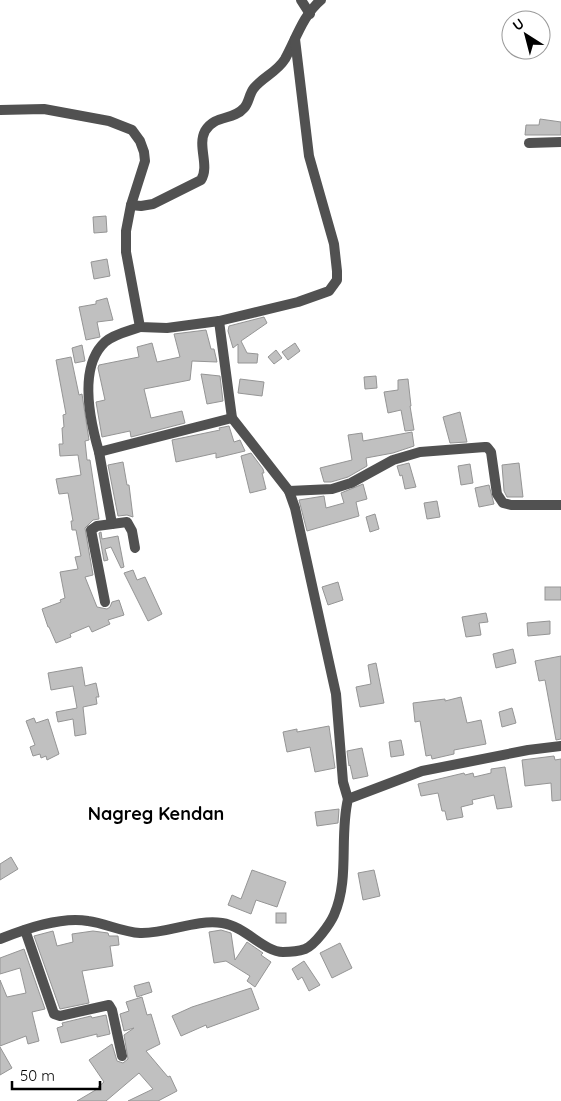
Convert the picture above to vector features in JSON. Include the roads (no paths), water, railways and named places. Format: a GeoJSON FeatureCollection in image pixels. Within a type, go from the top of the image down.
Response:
{"type":"FeatureCollection","features":[{"type":"Feature","properties":{"kind":"street"},"geometry":{"type":"LineString","coordinates":[[301,0],[310,14]]}},
{"type":"Feature","properties":{"kind":"street"},"geometry":{"type":"LineString","coordinates":[[131,204],[141,206],[153,204],[201,180],[204,173],[202,140],[206,130],[215,120],[235,114],[244,108],[252,90],[279,67],[310,14],[321,0]]}},
{"type":"Feature","properties":{"kind":"street"},"geometry":{"type":"LineString","coordinates":[[112,524],[88,399],[89,374],[96,352],[106,341],[140,328],[167,328],[219,321],[298,302],[329,291],[337,280],[338,271],[334,244],[309,156],[295,38]]}},
{"type":"Feature","properties":{"kind":"street"},"geometry":{"type":"LineString","coordinates":[[0,110],[44,109],[109,121],[132,130],[140,140],[145,162],[131,204],[126,231],[126,252],[140,328]]}},
{"type":"Feature","properties":{"kind":"street"},"geometry":{"type":"LineString","coordinates":[[529,143],[561,142]]}},
{"type":"Feature","properties":{"kind":"street"},"geometry":{"type":"LineString","coordinates":[[0,939],[25,930],[70,919],[86,920],[139,933],[222,923],[238,928],[272,950],[280,952],[306,949],[313,944],[334,915],[341,892],[345,813],[348,799],[343,782],[336,694],[289,491],[232,418],[219,321]]}},
{"type":"Feature","properties":{"kind":"street"},"geometry":{"type":"LineString","coordinates":[[99,452],[232,418]]}},
{"type":"Feature","properties":{"kind":"street"},"geometry":{"type":"LineString","coordinates":[[289,491],[332,489],[351,483],[393,460],[420,452],[487,447],[491,452],[497,494],[503,503],[511,505],[561,505]]}},
{"type":"Feature","properties":{"kind":"street"},"geometry":{"type":"LineString","coordinates":[[105,602],[91,533],[94,527],[128,523],[132,531],[135,548]]}},
{"type":"Feature","properties":{"kind":"street"},"geometry":{"type":"LineString","coordinates":[[348,799],[422,771],[528,750],[561,746]]}},
{"type":"Feature","properties":{"kind":"street"},"geometry":{"type":"LineString","coordinates":[[25,930],[54,1014],[60,1016],[109,1005],[112,1010],[122,1056]]}},
{"type":"Feature","properties":{"kind":"district","name":"Nagreg Kendan"},"geometry":{"type":"Point","coordinates":[156,813]}}]}
